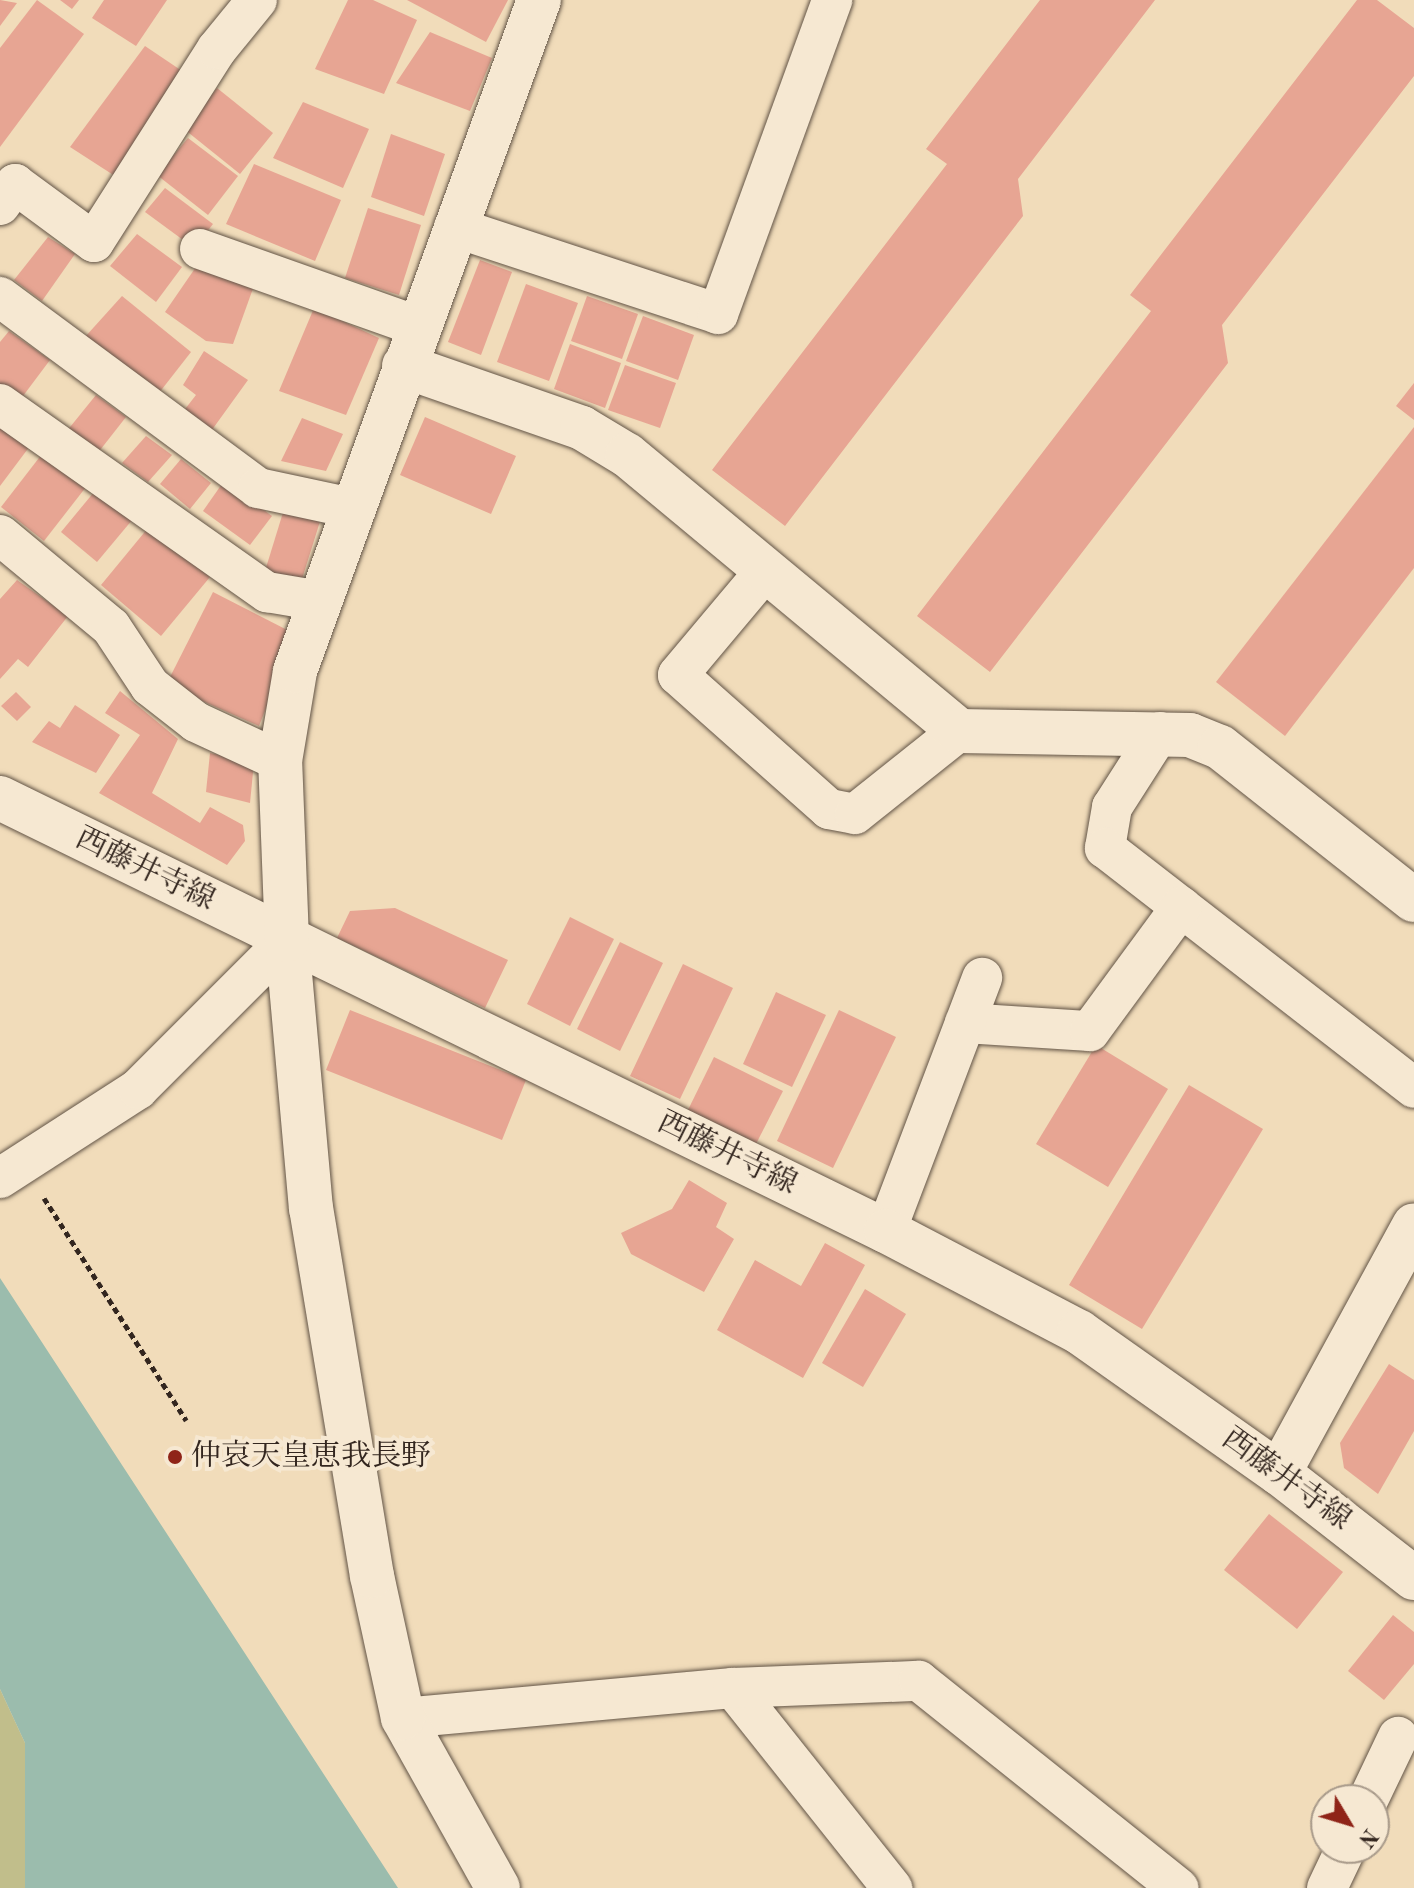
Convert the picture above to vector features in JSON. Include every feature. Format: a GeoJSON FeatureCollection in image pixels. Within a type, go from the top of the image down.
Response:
{"type":"FeatureCollection","features":[{"type":"Feature","properties":{"kind":"street"},"geometry":{"type":"LineString","coordinates":[[0,205],[15,184],[94,242],[217,49],[257,0]]}},
{"type":"Feature","properties":{"kind":"street"},"geometry":{"type":"LineString","coordinates":[[498,1888],[403,1718],[372,1576],[311,1209],[287,940],[280,761],[295,671],[356,509],[410,346],[539,0]]}},
{"type":"Feature","properties":{"kind":"street"},"geometry":{"type":"LineString","coordinates":[[454,227],[718,314],[832,0]]}},
{"type":"Feature","properties":{"kind":"street"},"geometry":{"type":"LineString","coordinates":[[200,249],[582,428],[627,455],[959,731]]}},
{"type":"Feature","properties":{"kind":"street"},"geometry":{"type":"LineString","coordinates":[[0,297],[258,488],[356,509]]}},
{"type":"Feature","properties":{"kind":"street"},"geometry":{"type":"LineString","coordinates":[[0,404],[267,592],[320,601]]}},
{"type":"Feature","properties":{"kind":"street"},"geometry":{"type":"LineString","coordinates":[[0,535],[111,627],[150,686],[196,722],[280,761]]}},
{"type":"Feature","properties":{"kind":"street"},"geometry":{"type":"LineString","coordinates":[[766,570],[678,675],[829,809],[855,814],[959,731],[1160,732],[1190,735],[1220,747],[1414,900]]}},
{"type":"Feature","properties":{"kind":"street"},"geometry":{"type":"LineString","coordinates":[[1160,732],[1112,807],[1105,848],[1414,1088]]}},
{"type":"Feature","properties":{"kind":"street","name":"西藤井寺線"},"geometry":{"type":"LineString","coordinates":[[0,798],[886,1231],[1079,1332],[1279,1473],[1414,1578]]}},
{"type":"Feature","properties":{"kind":"street"},"geometry":{"type":"LineString","coordinates":[[965,1023],[1090,1031],[1181,907]]}},
{"type":"Feature","properties":{"kind":"street"},"geometry":{"type":"LineString","coordinates":[[11,1171],[138,1089],[287,940]]}},
{"type":"Feature","properties":{"kind":"street"},"geometry":{"type":"LineString","coordinates":[[886,1231],[982,978]]}},
{"type":"Feature","properties":{"kind":"street"},"geometry":{"type":"LineString","coordinates":[[1279,1473],[1414,1225]]}},
{"type":"Feature","properties":{"kind":"street"},"geometry":{"type":"LineString","coordinates":[[403,1718],[733,1688],[919,1681],[1178,1888]]}},
{"type":"Feature","properties":{"kind":"street"},"geometry":{"type":"LineString","coordinates":[[733,1688],[892,1888]]}},
{"type":"Feature","properties":{"kind":"street"},"geometry":{"type":"LineString","coordinates":[[1376,1784],[1398,1737]]}},
{"type":"Feature","properties":{"kind":"street"},"geometry":{"type":"LineString","coordinates":[[1327,1888],[1338,1864]]}},
{"type":"Feature","properties":{"kind":"path"},"geometry":{"type":"LineString","coordinates":[[11,1171],[186,1420]]}},
{"type":"Feature","properties":{"kind":"shaded area"},"geometry":{"type":"Polygon","coordinates":[[[0,1278],[398,1888],[25,1888],[25,1743],[0,1689],[0,1278]]]}},
{"type":"Feature","properties":{"kind":"shaded area"},"geometry":{"type":"Polygon","coordinates":[[[0,1689],[25,1743],[25,1888],[0,1888],[0,1689]]]}},
{"type":"Feature","properties":{"kind":"building"},"geometry":{"type":"Polygon","coordinates":[[[0,0],[17,3],[0,26],[0,0]]]}},
{"type":"Feature","properties":{"kind":"building"},"geometry":{"type":"Polygon","coordinates":[[[37,0],[84,34],[0,147],[0,48],[37,0]]]}},
{"type":"Feature","properties":{"kind":"building"},"geometry":{"type":"Polygon","coordinates":[[[60,0],[79,0],[72,9],[60,0]]]}},
{"type":"Feature","properties":{"kind":"building"},"geometry":{"type":"Polygon","coordinates":[[[104,0],[167,0],[136,46],[92,18],[104,0]]]}},
{"type":"Feature","properties":{"kind":"building"},"geometry":{"type":"Polygon","coordinates":[[[348,0],[373,0],[417,20],[384,94],[315,69],[348,0]]]}},
{"type":"Feature","properties":{"kind":"building"},"geometry":{"type":"Polygon","coordinates":[[[407,0],[508,0],[486,42],[407,0]]]}},
{"type":"Feature","properties":{"kind":"building"},"geometry":{"type":"Polygon","coordinates":[[[1040,0],[1155,0],[1018,179],[1023,216],[785,526],[712,470],[947,164],[926,149],[1040,0]]]}},
{"type":"Feature","properties":{"kind":"building"},"geometry":{"type":"Polygon","coordinates":[[[1357,0],[1377,0],[1414,28],[1414,76],[1222,325],[1228,363],[990,672],[917,616],[1151,311],[1130,295],[1357,0]]]}},
{"type":"Feature","properties":{"kind":"building"},"geometry":{"type":"Polygon","coordinates":[[[430,32],[492,58],[470,111],[396,83],[430,32]]]}},
{"type":"Feature","properties":{"kind":"building"},"geometry":{"type":"Polygon","coordinates":[[[145,46],[188,75],[118,178],[70,147],[145,46]]]}},
{"type":"Feature","properties":{"kind":"building"},"geometry":{"type":"Polygon","coordinates":[[[217,88],[273,133],[240,174],[184,129],[217,88]]]}},
{"type":"Feature","properties":{"kind":"building"},"geometry":{"type":"Polygon","coordinates":[[[303,102],[369,129],[343,188],[273,158],[303,102]]]}},
{"type":"Feature","properties":{"kind":"building"},"geometry":{"type":"Polygon","coordinates":[[[391,134],[445,154],[424,216],[371,197],[391,134]]]}},
{"type":"Feature","properties":{"kind":"building"},"geometry":{"type":"Polygon","coordinates":[[[188,138],[238,176],[208,215],[157,175],[188,138]]]}},
{"type":"Feature","properties":{"kind":"building"},"geometry":{"type":"Polygon","coordinates":[[[254,164],[341,200],[315,261],[226,224],[254,164]]]}},
{"type":"Feature","properties":{"kind":"building"},"geometry":{"type":"Polygon","coordinates":[[[165,188],[213,224],[194,248],[145,212],[165,188]]]}},
{"type":"Feature","properties":{"kind":"building"},"geometry":{"type":"Polygon","coordinates":[[[368,208],[421,225],[399,295],[345,278],[368,208]]]}},
{"type":"Feature","properties":{"kind":"building"},"geometry":{"type":"Polygon","coordinates":[[[137,234],[182,267],[156,302],[110,266],[137,234]]]}},
{"type":"Feature","properties":{"kind":"building"},"geometry":{"type":"Polygon","coordinates":[[[48,237],[75,254],[42,301],[14,280],[48,237]]]}},
{"type":"Feature","properties":{"kind":"building"},"geometry":{"type":"Polygon","coordinates":[[[480,260],[512,272],[481,355],[448,342],[480,260]]]}},
{"type":"Feature","properties":{"kind":"building"},"geometry":{"type":"Polygon","coordinates":[[[198,264],[255,283],[233,344],[206,341],[165,312],[198,264]]]}},
{"type":"Feature","properties":{"kind":"building"},"geometry":{"type":"Polygon","coordinates":[[[526,284],[578,303],[549,381],[497,362],[526,284]]]}},
{"type":"Feature","properties":{"kind":"building"},"geometry":{"type":"Polygon","coordinates":[[[122,296],[191,352],[159,393],[85,337],[122,296]]]}},
{"type":"Feature","properties":{"kind":"building"},"geometry":{"type":"Polygon","coordinates":[[[587,296],[638,314],[622,359],[571,341],[587,296]]]}},
{"type":"Feature","properties":{"kind":"building"},"geometry":{"type":"Polygon","coordinates":[[[314,308],[379,338],[346,415],[279,391],[314,308]]]}},
{"type":"Feature","properties":{"kind":"building"},"geometry":{"type":"Polygon","coordinates":[[[643,316],[694,335],[678,380],[626,361],[643,316]]]}},
{"type":"Feature","properties":{"kind":"building"},"geometry":{"type":"Polygon","coordinates":[[[9,331],[50,360],[20,400],[0,386],[0,342],[9,331]]]}},
{"type":"Feature","properties":{"kind":"building"},"geometry":{"type":"Polygon","coordinates":[[[570,344],[621,363],[605,408],[554,389],[570,344]]]}},
{"type":"Feature","properties":{"kind":"building"},"geometry":{"type":"Polygon","coordinates":[[[204,351],[248,380],[209,434],[182,413],[196,395],[183,385],[204,351]]]}},
{"type":"Feature","properties":{"kind":"building"},"geometry":{"type":"Polygon","coordinates":[[[625,365],[676,383],[660,428],[608,410],[625,365]]]}},
{"type":"Feature","properties":{"kind":"building"},"geometry":{"type":"Polygon","coordinates":[[[1414,383],[1414,420],[1396,406],[1414,383]]]}},
{"type":"Feature","properties":{"kind":"building"},"geometry":{"type":"Polygon","coordinates":[[[96,395],[126,417],[97,454],[66,432],[96,395]]]}},
{"type":"Feature","properties":{"kind":"building"},"geometry":{"type":"Polygon","coordinates":[[[0,417],[33,442],[0,486],[0,417]]]}},
{"type":"Feature","properties":{"kind":"building"},"geometry":{"type":"Polygon","coordinates":[[[425,417],[516,456],[491,514],[400,475],[425,417]]]}},
{"type":"Feature","properties":{"kind":"building"},"geometry":{"type":"Polygon","coordinates":[[[302,418],[343,434],[326,471],[281,461],[302,418]]]}},
{"type":"Feature","properties":{"kind":"building"},"geometry":{"type":"Polygon","coordinates":[[[1414,427],[1414,568],[1285,736],[1216,682],[1414,427]]]}},
{"type":"Feature","properties":{"kind":"building"},"geometry":{"type":"Polygon","coordinates":[[[146,436],[172,455],[148,482],[122,463],[146,436]]]}},
{"type":"Feature","properties":{"kind":"building"},"geometry":{"type":"Polygon","coordinates":[[[42,454],[86,487],[44,541],[1,507],[42,454]]]}},
{"type":"Feature","properties":{"kind":"building"},"geometry":{"type":"Polygon","coordinates":[[[181,459],[211,483],[190,509],[160,484],[181,459]]]}},
{"type":"Feature","properties":{"kind":"building"},"geometry":{"type":"Polygon","coordinates":[[[224,481],[272,516],[250,545],[203,511],[224,481]]]}},
{"type":"Feature","properties":{"kind":"building"},"geometry":{"type":"Polygon","coordinates":[[[99,486],[138,513],[97,562],[61,532],[99,486]]]}},
{"type":"Feature","properties":{"kind":"building"},"geometry":{"type":"Polygon","coordinates":[[[285,506],[322,515],[302,579],[265,571],[285,506]]]}},
{"type":"Feature","properties":{"kind":"building"},"geometry":{"type":"Polygon","coordinates":[[[148,528],[210,577],[161,636],[101,585],[148,528]]]}},
{"type":"Feature","properties":{"kind":"building"},"geometry":{"type":"Polygon","coordinates":[[[17,580],[68,616],[28,667],[18,659],[0,679],[0,599],[17,580]]]}},
{"type":"Feature","properties":{"kind":"building"},"geometry":{"type":"Polygon","coordinates":[[[213,592],[295,634],[259,726],[166,685],[213,592]]]}},
{"type":"Feature","properties":{"kind":"building"},"geometry":{"type":"Polygon","coordinates":[[[120,691],[178,739],[152,793],[200,823],[210,807],[243,825],[245,841],[227,865],[99,793],[140,735],[105,713],[120,691]]]}},
{"type":"Feature","properties":{"kind":"building"},"geometry":{"type":"Polygon","coordinates":[[[16,692],[31,707],[17,721],[1,706],[16,692]]]}},
{"type":"Feature","properties":{"kind":"building"},"geometry":{"type":"Polygon","coordinates":[[[75,705],[120,735],[96,773],[32,742],[49,721],[60,728],[75,705]]]}},
{"type":"Feature","properties":{"kind":"building"},"geometry":{"type":"Polygon","coordinates":[[[210,753],[254,762],[250,803],[206,792],[210,753]]]}},
{"type":"Feature","properties":{"kind":"building"},"geometry":{"type":"Polygon","coordinates":[[[395,908],[508,960],[485,1008],[337,938],[350,911],[395,908]]]}},
{"type":"Feature","properties":{"kind":"building"},"geometry":{"type":"Polygon","coordinates":[[[570,917],[614,939],[570,1026],[527,1004],[570,917]]]}},
{"type":"Feature","properties":{"kind":"building"},"geometry":{"type":"Polygon","coordinates":[[[620,942],[663,963],[620,1051],[577,1029],[620,942]]]}},
{"type":"Feature","properties":{"kind":"building"},"geometry":{"type":"Polygon","coordinates":[[[683,964],[733,988],[680,1099],[630,1076],[683,964]]]}},
{"type":"Feature","properties":{"kind":"building"},"geometry":{"type":"Polygon","coordinates":[[[776,992],[826,1015],[792,1087],[743,1064],[776,992]]]}},
{"type":"Feature","properties":{"kind":"building"},"geometry":{"type":"Polygon","coordinates":[[[350,1010],[526,1080],[502,1140],[326,1070],[350,1010]]]}},
{"type":"Feature","properties":{"kind":"building"},"geometry":{"type":"Polygon","coordinates":[[[839,1010],[896,1037],[833,1168],[777,1141],[839,1010]]]}},
{"type":"Feature","properties":{"kind":"building"},"geometry":{"type":"Polygon","coordinates":[[[1096,1045],[1168,1089],[1108,1187],[1036,1144],[1096,1045]]]}},
{"type":"Feature","properties":{"kind":"building"},"geometry":{"type":"Polygon","coordinates":[[[714,1057],[783,1091],[754,1148],[686,1114],[714,1057]]]}},
{"type":"Feature","properties":{"kind":"building"},"geometry":{"type":"Polygon","coordinates":[[[1189,1085],[1263,1129],[1142,1329],[1069,1285],[1189,1085]]]}},
{"type":"Feature","properties":{"kind":"building"},"geometry":{"type":"Polygon","coordinates":[[[689,1180],[727,1203],[716,1227],[734,1239],[704,1292],[631,1254],[621,1233],[672,1209],[689,1180]]]}},
{"type":"Feature","properties":{"kind":"building"},"geometry":{"type":"Polygon","coordinates":[[[825,1243],[865,1265],[803,1378],[717,1330],[755,1260],[801,1286],[825,1243]]]}},
{"type":"Feature","properties":{"kind":"building"},"geometry":{"type":"Polygon","coordinates":[[[865,1289],[906,1314],[863,1387],[822,1363],[865,1289]]]}},
{"type":"Feature","properties":{"kind":"building"},"geometry":{"type":"Polygon","coordinates":[[[1389,1364],[1414,1380],[1414,1431],[1378,1494],[1344,1468],[1340,1443],[1389,1364]]]}},
{"type":"Feature","properties":{"kind":"building"},"geometry":{"type":"Polygon","coordinates":[[[1269,1514],[1343,1572],[1297,1629],[1224,1570],[1269,1514]]]}},
{"type":"Feature","properties":{"kind":"building"},"geometry":{"type":"Polygon","coordinates":[[[1393,1615],[1414,1632],[1414,1664],[1384,1700],[1348,1671],[1393,1615]]]}},
{"type":"Feature","properties":{"kind":"place","name":"仲哀天皇恵我長野"},"geometry":{"type":"Point","coordinates":[175,1457]}}]}
